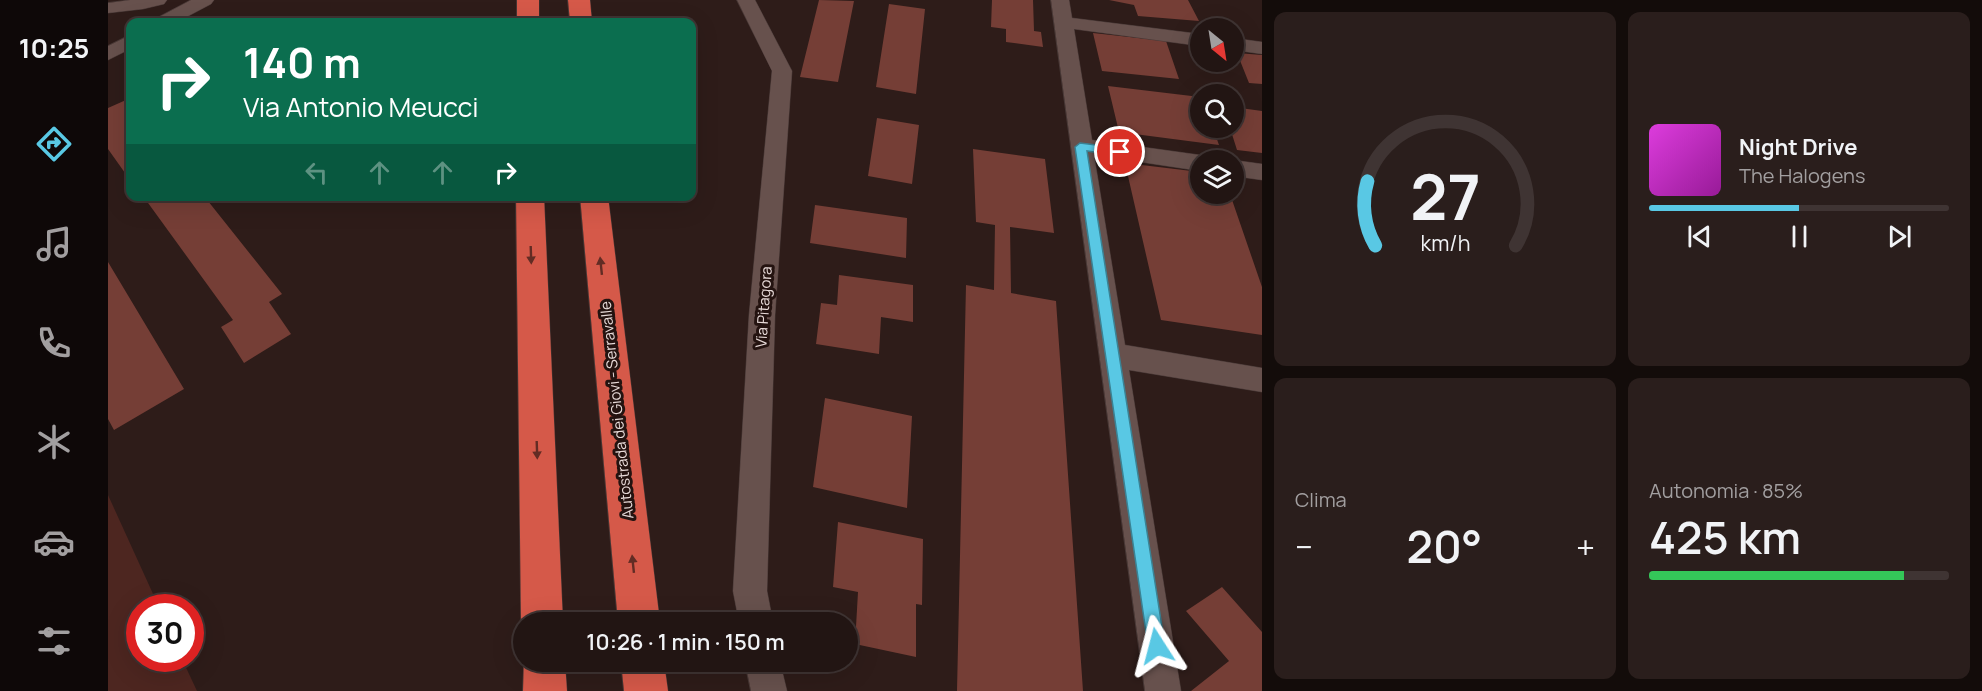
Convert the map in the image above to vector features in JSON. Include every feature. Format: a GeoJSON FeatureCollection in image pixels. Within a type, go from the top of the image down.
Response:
{"type":"FeatureCollection","features":[{"type":"Feature","properties":{"kind":"highway"},"geometry":{"type":"LineString","coordinates":[[528,0],[528,18]]}},
{"type":"Feature","properties":{"kind":"highway"},"geometry":{"type":"LineString","coordinates":[[579,0],[581,18]]}},
{"type":"Feature","properties":{"kind":"highway"},"geometry":{"type":"LineString","coordinates":[[530,201],[542,612]]}},
{"type":"Feature","properties":{"kind":"highway","name":"Autostrada dei Giovi - Serravalle"},"geometry":{"type":"LineString","coordinates":[[595,201],[638,612]]}},
{"type":"Feature","properties":{"kind":"highway"},"geometry":{"type":"LineString","coordinates":[[544,672],[544,691]]}},
{"type":"Feature","properties":{"kind":"highway"},"geometry":{"type":"LineString","coordinates":[[644,672],[646,691]]}},
{"type":"Feature","properties":{"kind":"street"},"geometry":{"type":"LineString","coordinates":[[171,18],[205,0]]}},
{"type":"Feature","properties":{"kind":"street","name":"Via Pitagora"},"geometry":{"type":"LineString","coordinates":[[746,0],[782,71],[762,315],[750,591],[754,612]]}},
{"type":"Feature","properties":{"kind":"street"},"geometry":{"type":"LineString","coordinates":[[108,8],[151,2]]}},
{"type":"Feature","properties":{"kind":"street"},"geometry":{"type":"LineString","coordinates":[[108,26],[151,2]]}},
{"type":"Feature","properties":{"kind":"street"},"geometry":{"type":"LineString","coordinates":[[1164,691],[1061,11],[1190,38]]}},
{"type":"Feature","properties":{"kind":"street"},"geometry":{"type":"LineString","coordinates":[[108,54],[126,43]]}},
{"type":"Feature","properties":{"kind":"street"},"geometry":{"type":"LineString","coordinates":[[1244,46],[1262,48]]}},
{"type":"Feature","properties":{"kind":"street"},"geometry":{"type":"LineString","coordinates":[[1080,147],[1190,162]]}},
{"type":"Feature","properties":{"kind":"street"},"geometry":{"type":"LineString","coordinates":[[1244,170],[1262,172]]}},
{"type":"Feature","properties":{"kind":"street"},"geometry":{"type":"LineString","coordinates":[[1112,355],[1262,380]]}},
{"type":"Feature","properties":{"kind":"street"},"geometry":{"type":"LineString","coordinates":[[765,672],[769,691]]}},
{"type":"Feature","properties":{"kind":"shaded area"},"geometry":{"type":"Polygon","coordinates":[[[108,495],[153,594],[126,594],[126,672],[188,672],[197,691],[108,691],[108,495]]]}},
{"type":"Feature","properties":{"kind":"building"},"geometry":{"type":"Polygon","coordinates":[[[819,0],[854,1],[838,82],[800,77],[819,0]]]}},
{"type":"Feature","properties":{"kind":"building"},"geometry":{"type":"Polygon","coordinates":[[[992,0],[1033,0],[1034,31],[1041,32],[1043,47],[1006,42],[1006,29],[991,27],[992,0]]]}},
{"type":"Feature","properties":{"kind":"building"},"geometry":{"type":"Polygon","coordinates":[[[1109,0],[1188,0],[1197,18],[1190,18],[1190,20],[1138,16],[1134,5],[1109,0]]]}},
{"type":"Feature","properties":{"kind":"building"},"geometry":{"type":"Polygon","coordinates":[[[889,4],[925,9],[916,94],[876,87],[889,4]]]}},
{"type":"Feature","properties":{"kind":"building"},"geometry":{"type":"Polygon","coordinates":[[[1093,33],[1166,41],[1179,79],[1102,71],[1093,33]]]}},
{"type":"Feature","properties":{"kind":"building"},"geometry":{"type":"Polygon","coordinates":[[[1244,54],[1262,55],[1262,84],[1249,83],[1244,70],[1244,54]]]}},
{"type":"Feature","properties":{"kind":"building"},"geometry":{"type":"Polygon","coordinates":[[[1108,86],[1190,96],[1190,138],[1217,138],[1219,145],[1119,132],[1108,86]]]}},
{"type":"Feature","properties":{"kind":"building"},"geometry":{"type":"Polygon","coordinates":[[[126,100],[126,174],[108,149],[108,108],[126,100]]]}},
{"type":"Feature","properties":{"kind":"building"},"geometry":{"type":"Polygon","coordinates":[[[1244,109],[1262,111],[1262,153],[1237,150],[1233,138],[1244,138],[1244,109]]]}},
{"type":"Feature","properties":{"kind":"building"},"geometry":{"type":"Polygon","coordinates":[[[877,118],[919,125],[912,184],[868,176],[877,118]]]}},
{"type":"Feature","properties":{"kind":"building"},"geometry":{"type":"Polygon","coordinates":[[[973,149],[1045,159],[1054,233],[1010,227],[1011,293],[1056,301],[1083,691],[957,691],[966,285],[994,290],[995,225],[976,222],[973,149]]]}},
{"type":"Feature","properties":{"kind":"building"},"geometry":{"type":"Polygon","coordinates":[[[1125,163],[1190,171],[1190,204],[1233,204],[1262,287],[1262,335],[1161,320],[1125,163]]]}},
{"type":"Feature","properties":{"kind":"building"},"geometry":{"type":"Polygon","coordinates":[[[147,201],[208,201],[282,294],[269,302],[291,334],[244,363],[221,327],[233,320],[147,201]]]}},
{"type":"Feature","properties":{"kind":"building"},"geometry":{"type":"Polygon","coordinates":[[[815,205],[907,218],[906,258],[810,243],[815,205]]]}},
{"type":"Feature","properties":{"kind":"building"},"geometry":{"type":"Polygon","coordinates":[[[108,262],[184,389],[114,430],[108,419],[108,262]]]}},
{"type":"Feature","properties":{"kind":"building"},"geometry":{"type":"Polygon","coordinates":[[[839,275],[913,285],[913,322],[881,317],[879,354],[816,344],[821,303],[837,305],[839,275]]]}},
{"type":"Feature","properties":{"kind":"building"},"geometry":{"type":"Polygon","coordinates":[[[825,398],[912,416],[907,508],[813,487],[825,398]]]}},
{"type":"Feature","properties":{"kind":"building"},"geometry":{"type":"Polygon","coordinates":[[[838,522],[923,539],[922,605],[916,604],[916,657],[858,645],[858,592],[833,587],[838,522]]]}},
{"type":"Feature","properties":{"kind":"building"},"geometry":{"type":"Polygon","coordinates":[[[1222,587],[1262,632],[1262,691],[1191,691],[1229,661],[1186,611],[1222,587]]]}},
{"type":"Feature","properties":{"kind":"route"},"geometry":{"type":"LineString","coordinates":[[1120,152],[1080,147],[1157,646]]}}]}
